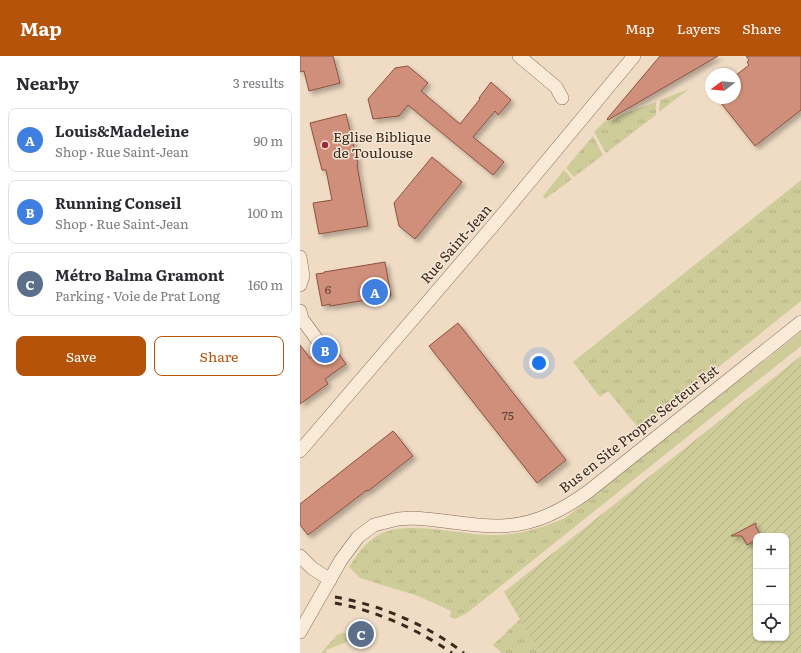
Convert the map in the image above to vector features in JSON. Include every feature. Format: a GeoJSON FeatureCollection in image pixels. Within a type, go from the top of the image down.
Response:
{"type":"FeatureCollection","features":[{"type":"Feature","properties":{"kind":"street"},"geometry":{"type":"LineString","coordinates":[[519,56],[556,87],[562,98]]}},
{"type":"Feature","properties":{"kind":"street","name":"Rue Saint-Jean"},"geometry":{"type":"LineString","coordinates":[[300,451],[498,220],[634,56]]}},
{"type":"Feature","properties":{"kind":"street"},"geometry":{"type":"LineString","coordinates":[[300,257],[303,276],[300,286]]}},
{"type":"Feature","properties":{"kind":"street"},"geometry":{"type":"LineString","coordinates":[[300,311],[302,319],[321,345]]}},
{"type":"Feature","properties":{"kind":"street","name":"Bus en Site Propre Secteur Est"},"geometry":{"type":"LineString","coordinates":[[300,632],[341,560],[358,537],[374,525],[384,521],[416,518],[501,526],[531,522],[554,513],[589,491],[801,322]]}},
{"type":"Feature","properties":{"kind":"street"},"geometry":{"type":"LineString","coordinates":[[300,558],[330,580]]}},
{"type":"Feature","properties":{"kind":"green space"},"geometry":{"type":"Polygon","coordinates":[[[689,89],[659,112],[660,100],[689,89]]]}},
{"type":"Feature","properties":{"kind":"green space"},"geometry":{"type":"Polygon","coordinates":[[[656,102],[656,115],[606,153],[594,132],[605,121],[656,102]]]}},
{"type":"Feature","properties":{"kind":"green space"},"geometry":{"type":"Polygon","coordinates":[[[593,136],[603,155],[574,177],[566,168],[593,136]]]}},
{"type":"Feature","properties":{"kind":"green space"},"geometry":{"type":"Polygon","coordinates":[[[564,170],[572,179],[545,199],[543,196],[564,170]]]}},
{"type":"Feature","properties":{"kind":"green space"},"geometry":{"type":"Polygon","coordinates":[[[801,180],[801,301],[640,430],[608,391],[600,397],[573,362],[801,180]]]}},
{"type":"Feature","properties":{"kind":"green space"},"geometry":{"type":"Polygon","coordinates":[[[801,332],[801,346],[467,613],[455,619],[450,617],[451,611],[418,596],[360,578],[349,567],[363,547],[375,537],[386,531],[415,528],[502,535],[529,531],[565,518],[801,332]]]}},
{"type":"Feature","properties":{"kind":"green space"},"geometry":{"type":"Polygon","coordinates":[[[801,356],[801,653],[540,653],[504,592],[801,356]]]}},
{"type":"Feature","properties":{"kind":"green space"},"geometry":{"type":"Polygon","coordinates":[[[520,619],[540,653],[502,653],[493,645],[520,619]]]}},
{"type":"Feature","properties":{"kind":"green space"},"geometry":{"type":"Polygon","coordinates":[[[344,633],[363,638],[373,643],[360,648],[357,638],[326,650],[327,653],[321,653],[338,634],[344,633]]]}},
{"type":"Feature","properties":{"kind":"building"},"geometry":{"type":"Polygon","coordinates":[[[300,56],[333,56],[340,83],[309,91],[304,71],[300,72],[300,56]]]}},
{"type":"Feature","properties":{"kind":"building"},"geometry":{"type":"Polygon","coordinates":[[[660,56],[718,56],[608,120],[607,119],[660,56]]]}},
{"type":"Feature","properties":{"kind":"building"},"geometry":{"type":"Polygon","coordinates":[[[746,56],[801,56],[801,110],[755,146],[722,104],[741,104],[741,71],[749,65],[747,62],[749,60],[746,56]]]}},
{"type":"Feature","properties":{"kind":"building"},"geometry":{"type":"Polygon","coordinates":[[[408,66],[428,83],[421,91],[460,124],[480,99],[479,98],[491,82],[511,100],[498,115],[495,111],[473,137],[504,162],[493,175],[408,105],[399,116],[373,119],[368,99],[395,68],[408,66]]]}},
{"type":"Feature","properties":{"kind":"building"},"geometry":{"type":"Polygon","coordinates":[[[346,114],[358,164],[368,226],[319,234],[313,203],[332,200],[326,170],[322,170],[310,123],[346,114]]]}},
{"type":"Feature","properties":{"kind":"building"},"geometry":{"type":"Polygon","coordinates":[[[432,157],[462,182],[415,239],[399,226],[394,203],[432,157]]]}},
{"type":"Feature","properties":{"kind":"building"},"geometry":{"type":"Polygon","coordinates":[[[385,262],[391,296],[322,306],[316,274],[385,262]]]}},
{"type":"Feature","properties":{"kind":"building"},"geometry":{"type":"Polygon","coordinates":[[[458,323],[566,460],[537,483],[429,346],[458,323]]]}},
{"type":"Feature","properties":{"kind":"building"},"geometry":{"type":"Polygon","coordinates":[[[331,343],[346,364],[325,379],[328,384],[300,404],[300,345],[310,358],[318,352],[325,352],[331,343]]]}},
{"type":"Feature","properties":{"kind":"building"},"geometry":{"type":"Polygon","coordinates":[[[393,431],[413,456],[308,535],[300,525],[300,504],[393,431]]]}},
{"type":"Feature","properties":{"kind":"building"},"geometry":{"type":"Polygon","coordinates":[[[756,523],[756,527],[759,533],[753,533],[753,542],[747,545],[742,536],[731,536],[756,523]]]}},
{"type":"Feature","properties":{"kind":"railway"},"geometry":{"type":"LineString","coordinates":[[335,597],[369,605],[403,618],[435,634],[464,653]]}},
{"type":"Feature","properties":{"kind":"railway"},"geometry":{"type":"LineString","coordinates":[[335,603],[351,606],[396,622],[425,636],[452,653]]}},
{"type":"Feature","properties":{"kind":"place","name":"Eglise Biblique de Toulouse"},"geometry":{"type":"Point","coordinates":[325,145]}},
{"type":"Feature","properties":{"kind":"place","name":"Louis&Madeleine"},"geometry":{"type":"Point","coordinates":[375,292]}},
{"type":"Feature","properties":{"kind":"place","name":"Running Conseil"},"geometry":{"type":"Point","coordinates":[325,350]}},
{"type":"Feature","properties":{"kind":"place","name":"Métro Balma Gramont"},"geometry":{"type":"Point","coordinates":[361,634]}}]}
